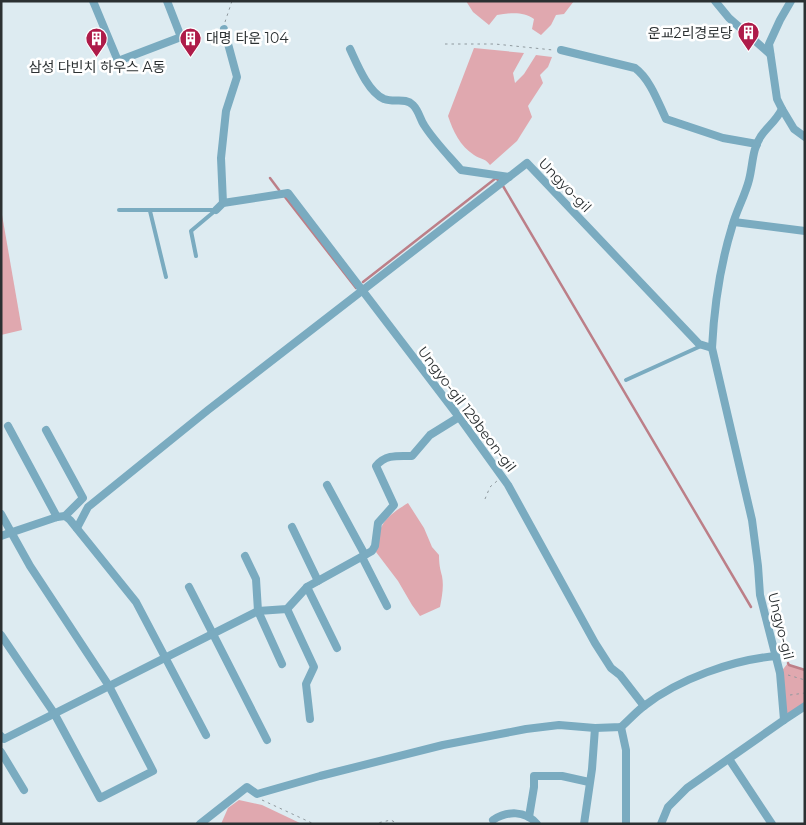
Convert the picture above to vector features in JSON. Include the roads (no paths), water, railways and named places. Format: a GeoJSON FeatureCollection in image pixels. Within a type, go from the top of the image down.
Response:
{"type":"FeatureCollection","features":[{"type":"Feature","properties":{"kind":"street"},"geometry":{"type":"LineString","coordinates":[[93,1],[118,61],[181,37],[166,1]]}},
{"type":"Feature","properties":{"kind":"street"},"geometry":{"type":"LineString","coordinates":[[715,1],[729,18],[770,54]]}},
{"type":"Feature","properties":{"kind":"street"},"geometry":{"type":"LineString","coordinates":[[792,1],[780,20],[769,44],[777,99],[794,130],[805,137]]}},
{"type":"Feature","properties":{"kind":"street"},"geometry":{"type":"LineString","coordinates":[[216,210],[223,203],[221,158],[226,111],[236,77],[224,29]]}},
{"type":"Feature","properties":{"kind":"street"},"geometry":{"type":"LineString","coordinates":[[350,49],[365,80],[383,99],[392,101],[405,100],[411,103],[418,111],[425,126],[461,170],[509,177]]}},
{"type":"Feature","properties":{"kind":"street"},"geometry":{"type":"LineString","coordinates":[[561,50],[635,68],[641,72],[657,96],[666,119],[723,138],[757,144]]}},
{"type":"Feature","properties":{"kind":"street","name":"Ungyo-gil"},"geometry":{"type":"LineString","coordinates":[[782,109],[777,119],[761,136],[753,152],[749,181],[734,222],[721,273],[713,327],[712,348],[751,516],[760,595],[780,672],[784,720]]}},
{"type":"Feature","properties":{"kind":"street","name":"Ungyo-gil"},"geometry":{"type":"LineString","coordinates":[[77,528],[88,507],[526,163],[701,346]]}},
{"type":"Feature","properties":{"kind":"street","name":"Ungyo-gil 129beon-gil"},"geometry":{"type":"LineString","coordinates":[[223,203],[288,193],[503,477],[595,643],[611,668],[620,675],[644,706]]}},
{"type":"Feature","properties":{"kind":"street"},"geometry":{"type":"LineString","coordinates":[[734,222],[805,231]]}},
{"type":"Feature","properties":{"kind":"street"},"geometry":{"type":"LineString","coordinates":[[701,346],[712,348]]}},
{"type":"Feature","properties":{"kind":"street"},"geometry":{"type":"LineString","coordinates":[[24,790],[1,751],[4,744],[3,737],[258,611],[287,609],[307,587],[372,551],[375,546],[378,523],[394,505],[376,466],[381,460],[391,456],[412,456],[430,435],[459,417]]}},
{"type":"Feature","properties":{"kind":"street"},"geometry":{"type":"LineString","coordinates":[[8,426],[57,516]]}},
{"type":"Feature","properties":{"kind":"street"},"geometry":{"type":"LineString","coordinates":[[1,536],[57,516],[65,516],[83,498],[46,430]]}},
{"type":"Feature","properties":{"kind":"street"},"geometry":{"type":"LineString","coordinates":[[328,485],[387,606]]}},
{"type":"Feature","properties":{"kind":"street"},"geometry":{"type":"LineString","coordinates":[[1,514],[30,566],[108,686],[153,771],[100,798],[54,713],[1,635]]}},
{"type":"Feature","properties":{"kind":"street"},"geometry":{"type":"LineString","coordinates":[[65,516],[77,528],[136,602],[206,735]]}},
{"type":"Feature","properties":{"kind":"street"},"geometry":{"type":"LineString","coordinates":[[292,527],[318,581]]}},
{"type":"Feature","properties":{"kind":"street"},"geometry":{"type":"LineString","coordinates":[[245,556],[256,579],[258,611],[282,664]]}},
{"type":"Feature","properties":{"kind":"street"},"geometry":{"type":"LineString","coordinates":[[189,587],[267,740]]}},
{"type":"Feature","properties":{"kind":"street"},"geometry":{"type":"LineString","coordinates":[[307,587],[337,648]]}},
{"type":"Feature","properties":{"kind":"street"},"geometry":{"type":"LineString","coordinates":[[287,609],[314,667],[306,684],[310,719]]}},
{"type":"Feature","properties":{"kind":"street"},"geometry":{"type":"LineString","coordinates":[[200,824],[247,787],[257,794],[443,745],[526,729],[559,725],[595,728],[621,727],[644,706],[674,687],[705,672],[776,656]]}},
{"type":"Feature","properties":{"kind":"street"},"geometry":{"type":"LineString","coordinates":[[661,824],[668,807],[687,788],[805,706]]}},
{"type":"Feature","properties":{"kind":"street"},"geometry":{"type":"LineString","coordinates":[[621,727],[626,750],[626,824]]}},
{"type":"Feature","properties":{"kind":"street"},"geometry":{"type":"LineString","coordinates":[[584,824],[592,769],[595,728]]}},
{"type":"Feature","properties":{"kind":"street"},"geometry":{"type":"LineString","coordinates":[[729,759],[772,824]]}},
{"type":"Feature","properties":{"kind":"street"},"geometry":{"type":"LineString","coordinates":[[529,817],[534,776],[562,776],[589,782]]}},
{"type":"Feature","properties":{"kind":"street"},"geometry":{"type":"LineString","coordinates":[[493,820],[504,814],[518,813],[529,817],[537,824]]}},
{"type":"Feature","properties":{"kind":"lane"},"geometry":{"type":"LineString","coordinates":[[119,210],[216,210]]}},
{"type":"Feature","properties":{"kind":"lane"},"geometry":{"type":"LineString","coordinates":[[196,256],[191,231],[216,210]]}},
{"type":"Feature","properties":{"kind":"lane"},"geometry":{"type":"LineString","coordinates":[[150,211],[166,278]]}},
{"type":"Feature","properties":{"kind":"lane"},"geometry":{"type":"LineString","coordinates":[[626,380],[701,346]]}},
{"type":"Feature","properties":{"kind":"waterway"},"geometry":{"type":"LineString","coordinates":[[270,178],[279,190]]}},
{"type":"Feature","properties":{"kind":"waterway"},"geometry":{"type":"LineString","coordinates":[[363,282],[496,178],[498,180]]}},
{"type":"Feature","properties":{"kind":"waterway"},"geometry":{"type":"LineString","coordinates":[[503,186],[751,607]]}},
{"type":"Feature","properties":{"kind":"waterway"},"geometry":{"type":"LineString","coordinates":[[285,197],[357,287]]}},
{"type":"Feature","properties":{"kind":"waterway"},"geometry":{"type":"LineString","coordinates":[[788,663],[805,670]]}},
{"type":"Feature","properties":{"kind":"place","name":"운교2리경로당"},"geometry":{"type":"Point","coordinates":[749,52]}},
{"type":"Feature","properties":{"kind":"place","name":"대명 타운 104"},"geometry":{"type":"Point","coordinates":[190,57]}},
{"type":"Feature","properties":{"kind":"place","name":"삼성 다빈치 하우스 A동"},"geometry":{"type":"Point","coordinates":[97,58]}}]}
